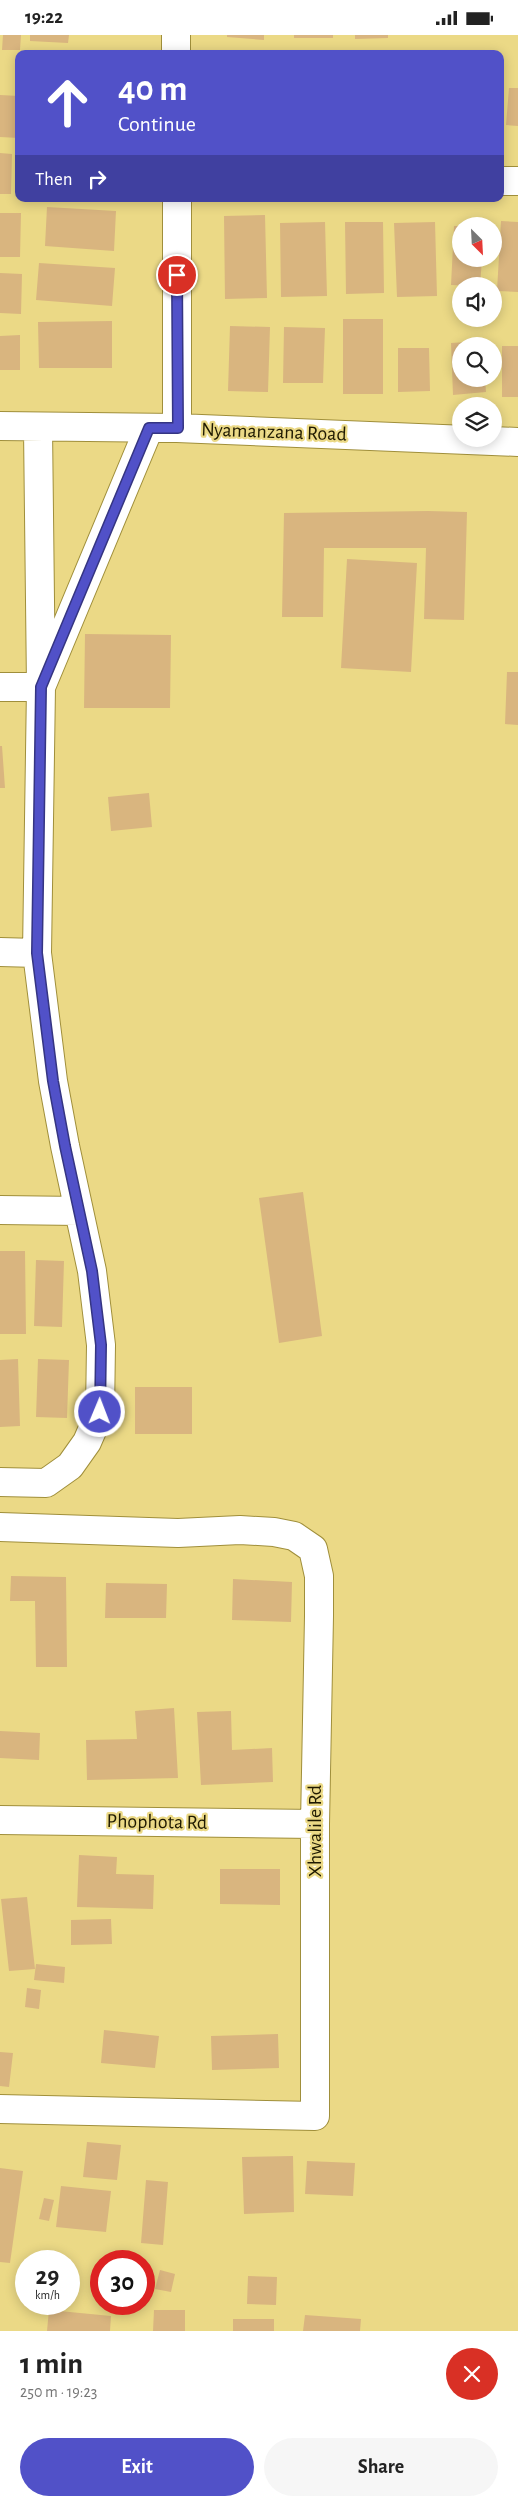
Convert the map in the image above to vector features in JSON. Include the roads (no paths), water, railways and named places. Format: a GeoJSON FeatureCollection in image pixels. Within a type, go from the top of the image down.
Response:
{"type":"FeatureCollection","features":[{"type":"Feature","properties":{"kind":"street"},"geometry":{"type":"LineString","coordinates":[[176,35],[176,50]]}},
{"type":"Feature","properties":{"kind":"street"},"geometry":{"type":"LineString","coordinates":[[504,181],[518,181]]}},
{"type":"Feature","properties":{"kind":"street"},"geometry":{"type":"LineString","coordinates":[[177,202],[178,428]]}},
{"type":"Feature","properties":{"kind":"street","name":"Nyamanzana Road"},"geometry":{"type":"LineString","coordinates":[[0,426],[38,428],[178,428],[518,442]]}},
{"type":"Feature","properties":{"kind":"street"},"geometry":{"type":"LineString","coordinates":[[0,1482],[46,1483],[70,1466],[87,1442],[100,1412],[101,1345],[92,1271],[53,1081],[37,953],[41,687],[38,428]]}},
{"type":"Feature","properties":{"kind":"street"},"geometry":{"type":"LineString","coordinates":[[41,687],[149,428]]}},
{"type":"Feature","properties":{"kind":"street"},"geometry":{"type":"LineString","coordinates":[[0,687],[41,687]]}},
{"type":"Feature","properties":{"kind":"street"},"geometry":{"type":"LineString","coordinates":[[0,952],[37,953]]}},
{"type":"Feature","properties":{"kind":"street"},"geometry":{"type":"LineString","coordinates":[[0,1210],[79,1211]]}},
{"type":"Feature","properties":{"kind":"street","name":"Xhwalile Rd"},"geometry":{"type":"LineString","coordinates":[[0,1527],[178,1533],[240,1530],[294,1536],[313,1549],[318,1576],[319,1600],[315,1824],[315,2116],[0,2109]]}},
{"type":"Feature","properties":{"kind":"street","name":"Phophota Rd"},"geometry":{"type":"LineString","coordinates":[[0,1820],[315,1824]]}}]}
